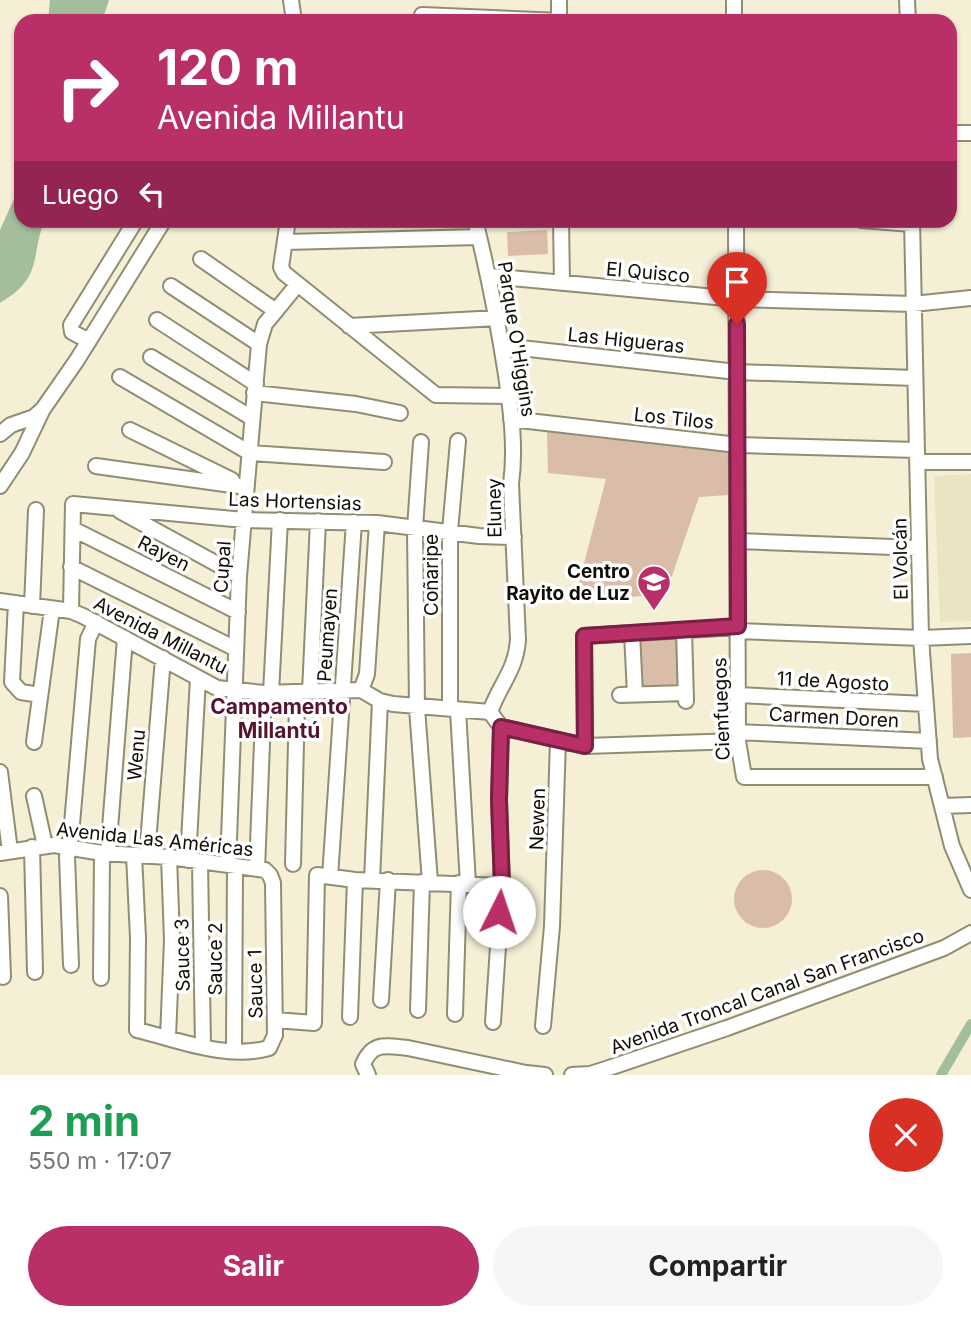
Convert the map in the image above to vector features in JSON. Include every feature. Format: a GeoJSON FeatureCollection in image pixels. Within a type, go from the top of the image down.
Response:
{"type":"FeatureCollection","features":[{"type":"Feature","properties":{"kind":"street"},"geometry":{"type":"LineString","coordinates":[[422,12],[453,14]]}},
{"type":"Feature","properties":{"kind":"street"},"geometry":{"type":"LineString","coordinates":[[89,341],[72,332],[71,325],[131,228]]}},
{"type":"Feature","properties":{"kind":"street"},"geometry":{"type":"LineString","coordinates":[[0,486],[22,453],[43,409],[89,341],[159,228]]}},
{"type":"Feature","properties":{"kind":"street"},"geometry":{"type":"LineString","coordinates":[[287,228],[281,267],[284,273],[438,396],[509,396]]}},
{"type":"Feature","properties":{"kind":"street","name":"Parque O'Higgins"},"geometry":{"type":"LineString","coordinates":[[477,228],[498,318],[509,396],[513,465]]}},
{"type":"Feature","properties":{"kind":"street"},"geometry":{"type":"LineString","coordinates":[[561,228],[562,283]]}},
{"type":"Feature","properties":{"kind":"street","name":"Cienfuegos"},"geometry":{"type":"LineString","coordinates":[[736,228],[738,736],[744,776],[935,777]]}},
{"type":"Feature","properties":{"kind":"street","name":"El Volcán"},"geometry":{"type":"LineString","coordinates":[[912,228],[921,638],[929,741],[952,846],[971,890]]}},
{"type":"Feature","properties":{"kind":"street"},"geometry":{"type":"LineString","coordinates":[[285,242],[479,237]]}},
{"type":"Feature","properties":{"kind":"street"},"geometry":{"type":"LineString","coordinates":[[122,244],[140,256]]}},
{"type":"Feature","properties":{"kind":"street"},"geometry":{"type":"LineString","coordinates":[[201,260],[276,311]]}},
{"type":"Feature","properties":{"kind":"street","name":"El Quisco"},"geometry":{"type":"LineString","coordinates":[[490,276],[737,299],[913,303],[971,298]]}},
{"type":"Feature","properties":{"kind":"street","name":"Cupal"},"geometry":{"type":"LineString","coordinates":[[232,866],[234,691],[239,576],[259,344],[265,324],[297,285]]}},
{"type":"Feature","properties":{"kind":"street"},"geometry":{"type":"LineString","coordinates":[[171,286],[259,344]]}},
{"type":"Feature","properties":{"kind":"street"},"geometry":{"type":"LineString","coordinates":[[349,326],[498,318]]}},
{"type":"Feature","properties":{"kind":"street"},"geometry":{"type":"LineString","coordinates":[[157,320],[255,388],[400,412]]}},
{"type":"Feature","properties":{"kind":"street","name":"Las Higueras"},"geometry":{"type":"LineString","coordinates":[[502,346],[737,372],[915,378]]}},
{"type":"Feature","properties":{"kind":"street"},"geometry":{"type":"LineString","coordinates":[[150,357],[252,418]]}},
{"type":"Feature","properties":{"kind":"street"},"geometry":{"type":"LineString","coordinates":[[120,377],[250,453],[384,462]]}},
{"type":"Feature","properties":{"kind":"street"},"geometry":{"type":"LineString","coordinates":[[0,433],[12,425],[34,417],[43,409]]}},
{"type":"Feature","properties":{"kind":"street","name":"Los Tilos"},"geometry":{"type":"LineString","coordinates":[[511,419],[738,444],[971,461]]}},
{"type":"Feature","properties":{"kind":"street"},"geometry":{"type":"LineString","coordinates":[[130,430],[246,486]]}},
{"type":"Feature","properties":{"kind":"street","name":"Coñaripe"},"geometry":{"type":"LineString","coordinates":[[455,1014],[464,883],[454,710],[450,531],[458,441]]}},
{"type":"Feature","properties":{"kind":"street"},"geometry":{"type":"LineString","coordinates":[[418,1010],[426,882],[417,708],[415,528],[421,442]]}},
{"type":"Feature","properties":{"kind":"street","name":"Eluney"},"geometry":{"type":"LineString","coordinates":[[490,712],[517,657],[511,484],[513,465]]}},
{"type":"Feature","properties":{"kind":"street"},"geometry":{"type":"LineString","coordinates":[[96,466],[246,486]]}},
{"type":"Feature","properties":{"kind":"street","name":"Las Hortensias"},"geometry":{"type":"LineString","coordinates":[[73,528],[74,504],[244,520],[377,523],[479,536],[514,537]]}},
{"type":"Feature","properties":{"kind":"street"},"geometry":{"type":"LineString","coordinates":[[114,508],[239,576]]}},
{"type":"Feature","properties":{"kind":"street"},"geometry":{"type":"LineString","coordinates":[[32,606],[36,510]]}},
{"type":"Feature","properties":{"kind":"street","name":"Sauce 1"},"geometry":{"type":"LineString","coordinates":[[137,1030],[203,1047],[253,1052],[269,1048],[275,1035],[273,883],[270,875],[261,869],[268,693],[280,520]]}},
{"type":"Feature","properties":{"kind":"street"},"geometry":{"type":"LineString","coordinates":[[293,864],[298,703],[306,692],[318,521]]}},
{"type":"Feature","properties":{"kind":"street","name":"Peumayen"},"geometry":{"type":"LineString","coordinates":[[275,1020],[314,1023],[355,522]]}},
{"type":"Feature","properties":{"kind":"street"},"geometry":{"type":"LineString","coordinates":[[377,523],[368,674],[361,690],[380,701],[417,708],[490,712],[501,727],[499,800],[502,886],[493,1022]]}},
{"type":"Feature","properties":{"kind":"street"},"geometry":{"type":"LineString","coordinates":[[71,611],[73,528]]}},
{"type":"Feature","properties":{"kind":"street","name":"Rayen"},"geometry":{"type":"LineString","coordinates":[[73,528],[238,612]]}},
{"type":"Feature","properties":{"kind":"street"},"geometry":{"type":"LineString","coordinates":[[738,541],[919,548]]}},
{"type":"Feature","properties":{"kind":"street"},"geometry":{"type":"LineString","coordinates":[[71,567],[236,649]]}},
{"type":"Feature","properties":{"kind":"street","name":"Avenida Millantu"},"geometry":{"type":"LineString","coordinates":[[0,601],[71,611],[217,688],[268,693],[361,690]]}},
{"type":"Feature","properties":{"kind":"street"},"geometry":{"type":"LineString","coordinates":[[16,603],[12,682],[20,692],[40,695]]}},
{"type":"Feature","properties":{"kind":"street"},"geometry":{"type":"LineString","coordinates":[[34,742],[52,609]]}},
{"type":"Feature","properties":{"kind":"street"},"geometry":{"type":"LineString","coordinates":[[71,965],[67,856],[70,848],[88,639],[96,622]]}},
{"type":"Feature","properties":{"kind":"street"},"geometry":{"type":"LineString","coordinates":[[501,727],[585,746],[584,636],[738,629],[921,638],[971,636]]}},
{"type":"Feature","properties":{"kind":"street"},"geometry":{"type":"LineString","coordinates":[[620,695],[686,697],[684,630]]}},
{"type":"Feature","properties":{"kind":"street"},"geometry":{"type":"LineString","coordinates":[[632,633],[635,694]]}},
{"type":"Feature","properties":{"kind":"street"},"geometry":{"type":"LineString","coordinates":[[101,978],[105,854],[125,638]]}},
{"type":"Feature","properties":{"kind":"street","name":"Wenu"},"geometry":{"type":"LineString","coordinates":[[137,1030],[141,855],[163,659]]}},
{"type":"Feature","properties":{"kind":"street","name":"Sauce 3"},"geometry":{"type":"LineString","coordinates":[[198,678],[194,861],[203,1047]]}},
{"type":"Feature","properties":{"kind":"street","name":"11 de Agosto"},"geometry":{"type":"LineString","coordinates":[[738,695],[926,704]]}},
{"type":"Feature","properties":{"kind":"street"},"geometry":{"type":"LineString","coordinates":[[372,880],[380,701]]}},
{"type":"Feature","properties":{"kind":"street","name":"Carmen Doren"},"geometry":{"type":"LineString","coordinates":[[585,746],[738,736],[929,741]]}},
{"type":"Feature","properties":{"kind":"street","name":"Newen"},"geometry":{"type":"LineString","coordinates":[[543,1026],[552,926],[558,740]]}},
{"type":"Feature","properties":{"kind":"street"},"geometry":{"type":"LineString","coordinates":[[0,772],[5,852]]}},
{"type":"Feature","properties":{"kind":"street"},"geometry":{"type":"LineString","coordinates":[[34,796],[38,847],[35,972]]}},
{"type":"Feature","properties":{"kind":"street"},"geometry":{"type":"LineString","coordinates":[[942,806],[971,805]]}},
{"type":"Feature","properties":{"kind":"street","name":"Avenida Las Américas"},"geometry":{"type":"LineString","coordinates":[[5,852],[38,847],[70,848],[105,854],[169,857],[261,869]]}},
{"type":"Feature","properties":{"kind":"street"},"geometry":{"type":"LineString","coordinates":[[168,1037],[172,940],[169,857]]}},
{"type":"Feature","properties":{"kind":"street","name":"Sauce 2"},"geometry":{"type":"LineString","coordinates":[[232,866],[234,1051]]}},
{"type":"Feature","properties":{"kind":"street"},"geometry":{"type":"LineString","coordinates":[[324,876],[355,880],[502,886]]}},
{"type":"Feature","properties":{"kind":"street"},"geometry":{"type":"LineString","coordinates":[[350,1017],[355,880]]}},
{"type":"Feature","properties":{"kind":"street"},"geometry":{"type":"LineString","coordinates":[[381,1000],[388,880]]}},
{"type":"Feature","properties":{"kind":"street"},"geometry":{"type":"LineString","coordinates":[[0,896],[3,977]]}},
{"type":"Feature","properties":{"kind":"street","name":"Avenida Troncal Canal San Francisco"},"geometry":{"type":"LineString","coordinates":[[572,1075],[590,1074],[727,1028],[944,948],[971,933]]}},
{"type":"Feature","properties":{"kind":"street"},"geometry":{"type":"LineString","coordinates":[[369,1075],[363,1064],[368,1052],[376,1047],[390,1046],[545,1075]]}},
{"type":"Feature","properties":{"kind":"shaded area"},"geometry":{"type":"Polygon","coordinates":[[[50,0],[109,0],[104,14],[49,14],[50,0]]]}},
{"type":"Feature","properties":{"kind":"shaded area"},"geometry":{"type":"Polygon","coordinates":[[[14,199],[14,228],[42,228],[29,276],[14,294],[0,303],[0,230],[14,199]]]}},
{"type":"Feature","properties":{"kind":"shaded area"},"geometry":{"type":"Polygon","coordinates":[[[547,230],[548,254],[508,256],[507,232],[547,230]]]}},
{"type":"Feature","properties":{"kind":"shaded area"},"geometry":{"type":"Polygon","coordinates":[[[547,430],[725,449],[729,455],[729,495],[699,497],[672,576],[651,595],[574,602],[606,479],[548,473],[547,430]]]}},
{"type":"Feature","properties":{"kind":"shaded area"},"geometry":{"type":"Polygon","coordinates":[[[971,474],[971,621],[940,622],[934,476],[971,474]]]}},
{"type":"Feature","properties":{"kind":"shaded area"},"geometry":{"type":"Polygon","coordinates":[[[679,636],[681,688],[640,689],[637,639],[679,636]]]}},
{"type":"Feature","properties":{"kind":"shaded area"},"geometry":{"type":"Polygon","coordinates":[[[971,653],[971,737],[953,738],[951,654],[971,653]]]}},
{"type":"Feature","properties":{"kind":"shaded area"},"geometry":{"type":"Polygon","coordinates":[[[757,870],[769,870],[784,878],[792,893],[792,905],[784,920],[769,928],[757,928],[742,920],[734,905],[734,893],[742,878],[757,870]]]}},
{"type":"Feature","properties":{"kind":"waterway"},"geometry":{"type":"LineString","coordinates":[[941,1075],[971,1024]]}},
{"type":"Feature","properties":{"kind":"place","name":"Centro Rayito de Luz"},"geometry":{"type":"Point","coordinates":[654,612]}},
{"type":"Feature","properties":{"kind":"district","name":"Campamento Millantú"},"geometry":{"type":"Point","coordinates":[279,719]}},
{"type":"Feature","properties":{"kind":"route"},"geometry":{"type":"LineString","coordinates":[[499,912],[502,886],[499,800],[501,727],[585,746],[584,636],[738,626],[737,324]]}}]}
